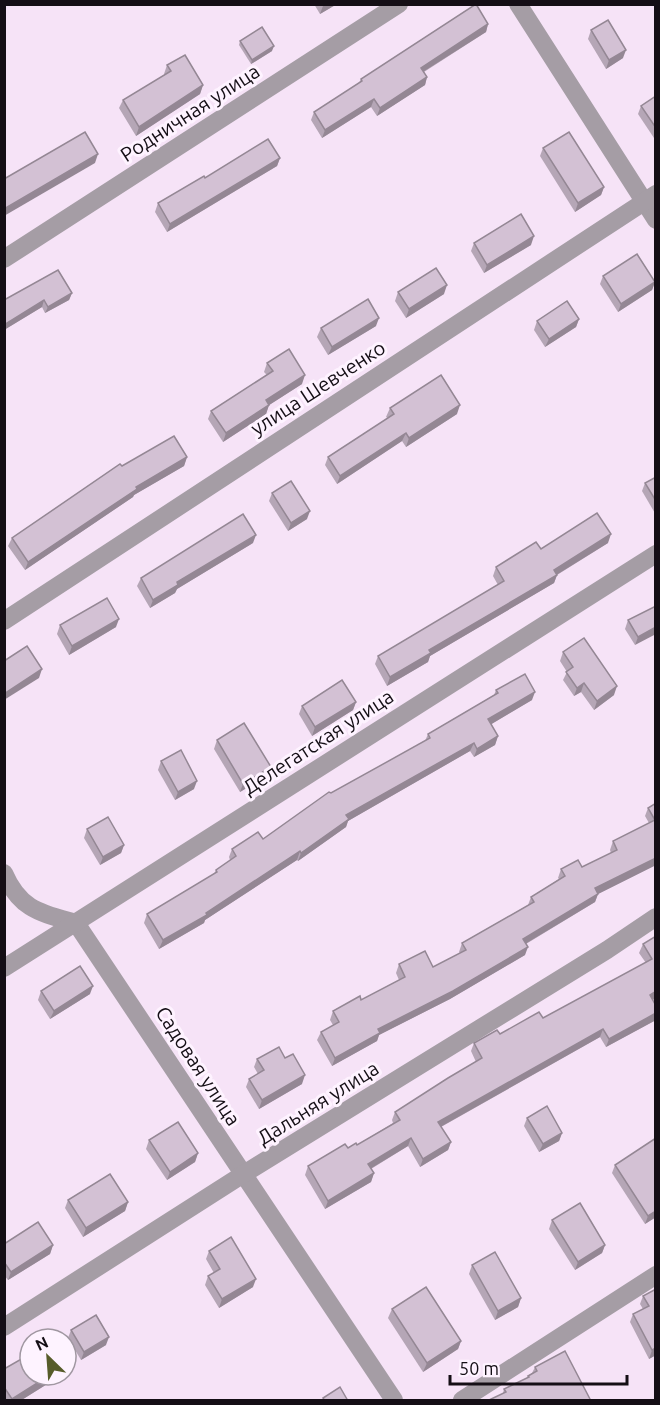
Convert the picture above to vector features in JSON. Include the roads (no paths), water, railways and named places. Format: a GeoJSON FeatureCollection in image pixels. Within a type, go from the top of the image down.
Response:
{"type":"FeatureCollection","features":[{"type":"Feature","properties":{"kind":"street","name":"Родничная улица"},"geometry":{"type":"LineString","coordinates":[[4,259],[399,4]]}},
{"type":"Feature","properties":{"kind":"street"},"geometry":{"type":"LineString","coordinates":[[518,4],[650,198],[656,220]]}},
{"type":"Feature","properties":{"kind":"street","name":"улица Шевченко"},"geometry":{"type":"LineString","coordinates":[[4,621],[650,198]]}},
{"type":"Feature","properties":{"kind":"street","name":"Делегатская улица"},"geometry":{"type":"LineString","coordinates":[[4,969],[656,554]]}},
{"type":"Feature","properties":{"kind":"street"},"geometry":{"type":"LineString","coordinates":[[4,873],[11,890],[24,903],[42,914],[76,923]]}},
{"type":"Feature","properties":{"kind":"street","name":"Дальняя улица"},"geometry":{"type":"LineString","coordinates":[[4,1327],[242,1175],[597,957],[656,917]]}},
{"type":"Feature","properties":{"kind":"street","name":"Садовая улица"},"geometry":{"type":"LineString","coordinates":[[76,923],[394,1401]]}},
{"type":"Feature","properties":{"kind":"street"},"geometry":{"type":"LineString","coordinates":[[462,1401],[656,1275]]}}]}
